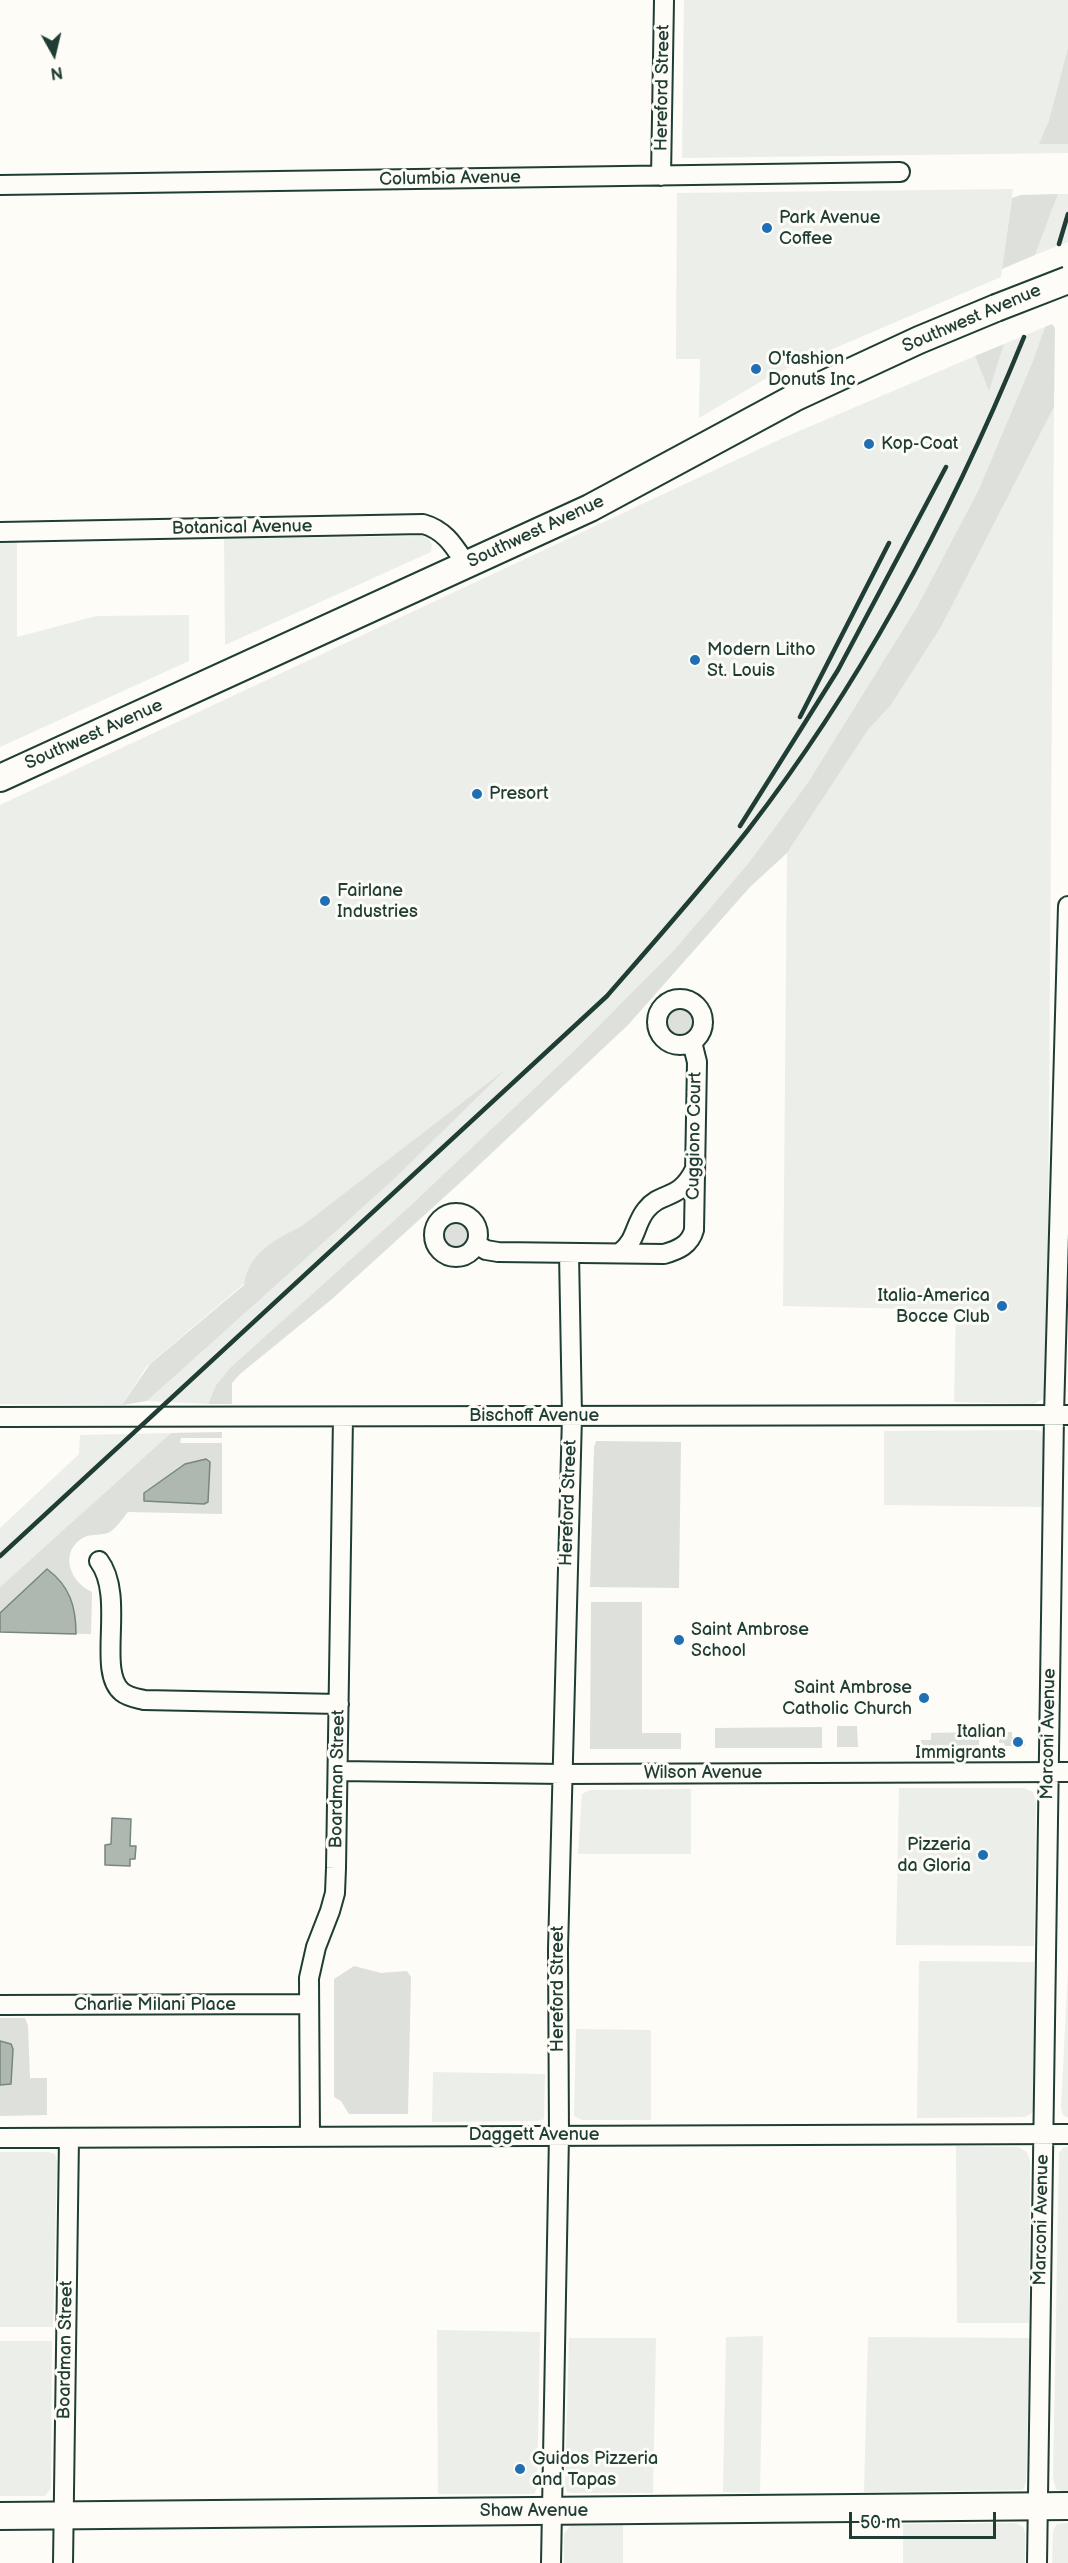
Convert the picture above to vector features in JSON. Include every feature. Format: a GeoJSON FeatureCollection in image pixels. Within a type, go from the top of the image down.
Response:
{"type":"FeatureCollection","features":[{"type":"Feature","properties":{"kind":"street","name":"Hereford Street"},"geometry":{"type":"LineString","coordinates":[[661,176],[664,0]]}},
{"type":"Feature","properties":{"kind":"street","name":"Columbia Avenue"},"geometry":{"type":"LineString","coordinates":[[0,185],[900,172]]}},
{"type":"Feature","properties":{"kind":"street","name":"Southwest Avenue"},"geometry":{"type":"LineString","coordinates":[[0,778],[590,508],[826,383],[996,308],[1068,280]]}},
{"type":"Feature","properties":{"kind":"street","name":"Botanical Avenue"},"geometry":{"type":"LineString","coordinates":[[0,532],[423,524],[436,528],[449,539],[466,564]]}},
{"type":"Feature","properties":{"kind":"street","name":"Marconi Avenue"},"geometry":{"type":"LineString","coordinates":[[1037,2563],[1048,1772],[1061,1415],[1068,906]]}},
{"type":"Feature","properties":{"kind":"street","name":"Cuggiono Court"},"geometry":{"type":"LineString","coordinates":[[620,1253],[673,1252],[692,1238],[697,1062],[692,1042]]}},
{"type":"Feature","properties":{"kind":"street"},"geometry":{"type":"LineString","coordinates":[[476,1244],[486,1250],[498,1252],[620,1253],[633,1239],[641,1216],[647,1208],[680,1191],[688,1183],[695,1169]]}},
{"type":"Feature","properties":{"kind":"street","name":"Hereford Street"},"geometry":{"type":"LineString","coordinates":[[551,2563],[559,2135],[558,1949],[572,1416],[569,1253]]}},
{"type":"Feature","properties":{"kind":"street","name":"Bischoff Avenue"},"geometry":{"type":"LineString","coordinates":[[0,1417],[1061,1415]]}},
{"type":"Feature","properties":{"kind":"street","name":"Boardman Street"},"geometry":{"type":"LineString","coordinates":[[310,2137],[311,1963],[335,1893],[343,1416]]}},
{"type":"Feature","properties":{"kind":"street"},"geometry":{"type":"LineString","coordinates":[[99,1561],[110,1580],[112,1591],[111,1661],[114,1681],[122,1693],[144,1700],[339,1704]]}},
{"type":"Feature","properties":{"kind":"street","name":"Wilson Avenue"},"geometry":{"type":"LineString","coordinates":[[338,1771],[563,1774],[1068,1772]]}},
{"type":"Feature","properties":{"kind":"street","name":"Charlie Milani Place"},"geometry":{"type":"LineString","coordinates":[[0,2005],[309,2004]]}},
{"type":"Feature","properties":{"kind":"street","name":"Daggett Avenue"},"geometry":{"type":"LineString","coordinates":[[0,2138],[1068,2134]]}},
{"type":"Feature","properties":{"kind":"street","name":"Boardman Street"},"geometry":{"type":"LineString","coordinates":[[63,2563],[69,2138]]}},
{"type":"Feature","properties":{"kind":"street","name":"Shaw Avenue"},"geometry":{"type":"LineString","coordinates":[[0,2516],[1068,2506]]}},
{"type":"Feature","properties":{"kind":"shaded area"},"geometry":{"type":"Polygon","coordinates":[[[684,0],[1068,0],[1068,153],[682,158],[684,0]]]}},
{"type":"Feature","properties":{"kind":"shaded area"},"geometry":{"type":"Polygon","coordinates":[[[1068,48],[1068,144],[1039,144],[1049,121],[1068,48]]]}},
{"type":"Feature","properties":{"kind":"shaded area"},"geometry":{"type":"Polygon","coordinates":[[[1013,189],[1001,277],[772,375],[699,418],[700,359],[676,359],[677,193],[1013,189]]]}},
{"type":"Feature","properties":{"kind":"shaded area"},"geometry":{"type":"Polygon","coordinates":[[[1058,194],[1068,194],[1068,242],[1035,255],[1058,194]]]}},
{"type":"Feature","properties":{"kind":"shaded area"},"geometry":{"type":"Polygon","coordinates":[[[1058,194],[1035,255],[1002,269],[1012,198],[1021,195],[1058,194]]]}},
{"type":"Feature","properties":{"kind":"shaded area"},"geometry":{"type":"Polygon","coordinates":[[[1052,324],[1055,328],[1054,407],[941,627],[891,705],[868,730],[787,853],[750,887],[628,1025],[332,1299],[240,1374],[232,1383],[232,1404],[208,1404],[216,1385],[231,1367],[410,1206],[576,1049],[675,949],[747,865],[807,784],[917,607],[979,489],[1045,327],[1052,324]]]}},
{"type":"Feature","properties":{"kind":"shaded area"},"geometry":{"type":"Polygon","coordinates":[[[1045,327],[979,489],[917,607],[807,784],[747,865],[675,949],[576,1049],[410,1206],[231,1367],[216,1385],[208,1404],[147,1401],[392,1181],[500,1074],[388,1161],[147,1366],[122,1405],[0,1404],[0,805],[783,438],[975,356],[989,390],[1004,344],[1045,327]]]}},
{"type":"Feature","properties":{"kind":"shaded area"},"geometry":{"type":"Polygon","coordinates":[[[1004,344],[989,391],[975,356],[1004,344]]]}},
{"type":"Feature","properties":{"kind":"shaded area"},"geometry":{"type":"Polygon","coordinates":[[[1054,407],[1047,1391],[1043,1399],[1034,1404],[954,1402],[956,1310],[783,1306],[787,853],[868,730],[891,705],[941,627],[1054,407]]]}},
{"type":"Feature","properties":{"kind":"shaded area"},"geometry":{"type":"Polygon","coordinates":[[[423,536],[429,539],[432,545],[431,552],[225,645],[224,539],[423,536]]]}},
{"type":"Feature","properties":{"kind":"shaded area"},"geometry":{"type":"Polygon","coordinates":[[[0,541],[17,541],[17,637],[97,616],[189,615],[189,661],[0,747],[0,541]]]}},
{"type":"Feature","properties":{"kind":"shaded area"},"geometry":{"type":"Polygon","coordinates":[[[680,1008],[689,1012],[693,1021],[689,1030],[680,1034],[671,1030],[667,1021],[671,1012],[680,1008]]]}},
{"type":"Feature","properties":{"kind":"shaded area"},"geometry":{"type":"Polygon","coordinates":[[[506,1069],[392,1181],[147,1401],[122,1405],[150,1364],[244,1285],[251,1264],[265,1248],[302,1226],[506,1069]]]}},
{"type":"Feature","properties":{"kind":"shaded area"},"geometry":{"type":"Polygon","coordinates":[[[456,1222],[465,1226],[469,1235],[465,1244],[456,1248],[447,1244],[443,1235],[447,1226],[456,1222]]]}},
{"type":"Feature","properties":{"kind":"shaded area"},"geometry":{"type":"Polygon","coordinates":[[[884,1431],[1041,1431],[1044,1437],[1044,1507],[884,1505],[884,1431]]]}},
{"type":"Feature","properties":{"kind":"shaded area"},"geometry":{"type":"Polygon","coordinates":[[[222,1432],[222,1438],[181,1438],[180,1443],[222,1443],[222,1514],[128,1512],[111,1531],[84,1537],[74,1545],[70,1552],[70,1568],[78,1582],[92,1592],[91,1634],[0,1632],[0,1587],[171,1433],[222,1432]]]}},
{"type":"Feature","properties":{"kind":"shaded area"},"geometry":{"type":"Polygon","coordinates":[[[171,1433],[0,1587],[0,1528],[79,1454],[80,1435],[171,1433]]]}},
{"type":"Feature","properties":{"kind":"shaded area"},"geometry":{"type":"Polygon","coordinates":[[[596,1441],[681,1442],[679,1588],[590,1587],[596,1441]]]}},
{"type":"Feature","properties":{"kind":"shaded area"},"geometry":{"type":"Polygon","coordinates":[[[206,1459],[210,1462],[208,1502],[204,1504],[144,1501],[144,1493],[185,1464],[206,1459]]]}},
{"type":"Feature","properties":{"kind":"shaded area"},"geometry":{"type":"Polygon","coordinates":[[[47,1569],[61,1583],[70,1598],[75,1615],[76,1634],[0,1632],[0,1613],[47,1569]]]}},
{"type":"Feature","properties":{"kind":"shaded area"},"geometry":{"type":"Polygon","coordinates":[[[591,1602],[642,1602],[642,1733],[681,1733],[681,1749],[590,1749],[591,1602]]]}},
{"type":"Feature","properties":{"kind":"shaded area"},"geometry":{"type":"Polygon","coordinates":[[[837,1726],[857,1726],[858,1747],[837,1747],[837,1726]]]}},
{"type":"Feature","properties":{"kind":"shaded area"},"geometry":{"type":"Polygon","coordinates":[[[822,1727],[822,1748],[715,1748],[715,1728],[822,1727]]]}},
{"type":"Feature","properties":{"kind":"shaded area"},"geometry":{"type":"Polygon","coordinates":[[[979,1732],[979,1746],[921,1747],[921,1740],[931,1740],[931,1733],[979,1732]]]}},
{"type":"Feature","properties":{"kind":"shaded area"},"geometry":{"type":"Polygon","coordinates":[[[999,1732],[1012,1732],[1012,1737],[1024,1737],[1025,1746],[1005,1746],[1004,1743],[999,1743],[999,1732]]]}},
{"type":"Feature","properties":{"kind":"shaded area"},"geometry":{"type":"Polygon","coordinates":[[[899,1788],[1024,1788],[1033,1792],[1036,1801],[1034,1946],[896,1945],[899,1788]]]}},
{"type":"Feature","properties":{"kind":"shaded area"},"geometry":{"type":"Polygon","coordinates":[[[691,1789],[691,1854],[578,1854],[582,1794],[590,1790],[691,1789]]]}},
{"type":"Feature","properties":{"kind":"shaded area"},"geometry":{"type":"Polygon","coordinates":[[[112,1818],[131,1819],[130,1846],[136,1846],[135,1859],[130,1859],[130,1866],[105,1865],[105,1845],[111,1844],[112,1818]]]}},
{"type":"Feature","properties":{"kind":"shaded area"},"geometry":{"type":"Polygon","coordinates":[[[919,1961],[1034,1962],[1035,2104],[1032,2113],[1025,2117],[917,2118],[919,1961]]]}},
{"type":"Feature","properties":{"kind":"shaded area"},"geometry":{"type":"Polygon","coordinates":[[[354,1966],[381,1973],[407,1971],[411,1977],[408,2114],[349,2114],[341,2101],[334,2097],[334,1979],[354,1966]]]}},
{"type":"Feature","properties":{"kind":"shaded area"},"geometry":{"type":"Polygon","coordinates":[[[1068,1969],[1068,2118],[1063,2115],[1061,2108],[1068,1969]]]}},
{"type":"Feature","properties":{"kind":"shaded area"},"geometry":{"type":"Polygon","coordinates":[[[0,2018],[25,2018],[28,2026],[30,2078],[47,2078],[47,2115],[0,2116],[0,2018]]]}},
{"type":"Feature","properties":{"kind":"shaded area"},"geometry":{"type":"Polygon","coordinates":[[[576,2029],[651,2030],[651,2120],[582,2120],[574,2116],[576,2029]]]}},
{"type":"Feature","properties":{"kind":"shaded area"},"geometry":{"type":"Polygon","coordinates":[[[0,2041],[11,2044],[13,2049],[11,2084],[0,2085],[0,2041]]]}},
{"type":"Feature","properties":{"kind":"shaded area"},"geometry":{"type":"Polygon","coordinates":[[[433,2072],[545,2074],[544,2119],[538,2121],[432,2122],[433,2072]]]}},
{"type":"Feature","properties":{"kind":"shaded area"},"geometry":{"type":"Polygon","coordinates":[[[956,2146],[1018,2147],[1027,2152],[1030,2161],[1029,2323],[957,2323],[956,2146]]]}},
{"type":"Feature","properties":{"kind":"shaded area"},"geometry":{"type":"Polygon","coordinates":[[[1068,2147],[1068,2491],[1062,2491],[1056,2489],[1053,2479],[1059,2153],[1063,2148],[1068,2147]]]}},
{"type":"Feature","properties":{"kind":"shaded area"},"geometry":{"type":"Polygon","coordinates":[[[0,2152],[55,2154],[57,2161],[53,2327],[0,2327],[0,2152]]]}},
{"type":"Feature","properties":{"kind":"shaded area"},"geometry":{"type":"Polygon","coordinates":[[[437,2330],[540,2332],[537,2488],[534,2494],[438,2494],[437,2330]]]}},
{"type":"Feature","properties":{"kind":"shaded area"},"geometry":{"type":"Polygon","coordinates":[[[763,2336],[760,2493],[723,2492],[726,2337],[763,2336]]]}},
{"type":"Feature","properties":{"kind":"shaded area"},"geometry":{"type":"Polygon","coordinates":[[[868,2337],[1030,2338],[1026,2482],[1023,2490],[864,2492],[868,2337]]]}},
{"type":"Feature","properties":{"kind":"shaded area"},"geometry":{"type":"Polygon","coordinates":[[[569,2338],[656,2338],[653,2493],[567,2492],[565,2485],[569,2338]]]}},
{"type":"Feature","properties":{"kind":"shaded area"},"geometry":{"type":"Polygon","coordinates":[[[0,2341],[52,2341],[51,2488],[45,2496],[0,2496],[0,2341]]]}},
{"type":"Feature","properties":{"kind":"shaded area"},"geometry":{"type":"Polygon","coordinates":[[[1016,2523],[1023,2527],[1025,2532],[1025,2563],[903,2563],[903,2524],[1016,2523]]]}},
{"type":"Feature","properties":{"kind":"shaded area"},"geometry":{"type":"Polygon","coordinates":[[[1068,2523],[1068,2563],[1052,2563],[1053,2530],[1057,2524],[1068,2523]]]}},
{"type":"Feature","properties":{"kind":"shaded area"},"geometry":{"type":"Polygon","coordinates":[[[623,2525],[623,2563],[564,2563],[564,2534],[570,2526],[623,2525]]]}},
{"type":"Feature","properties":{"kind":"railway"},"geometry":{"type":"LineString","coordinates":[[1059,244],[1068,214]]}},
{"type":"Feature","properties":{"kind":"railway"},"geometry":{"type":"LineString","coordinates":[[0,1556],[607,996],[696,893],[748,830],[790,773],[868,654],[936,530],[997,402],[1024,337]]}},
{"type":"Feature","properties":{"kind":"railway"},"geometry":{"type":"LineString","coordinates":[[740,826],[838,670],[946,467]]}},
{"type":"Feature","properties":{"kind":"railway"},"geometry":{"type":"LineString","coordinates":[[800,717],[889,543]]}},
{"type":"Feature","properties":{"kind":"place","name":"Park Avenue Coffee"},"geometry":{"type":"Point","coordinates":[767,228]}},
{"type":"Feature","properties":{"kind":"place","name":"O'fashion Donuts Inc"},"geometry":{"type":"Point","coordinates":[756,369]}},
{"type":"Feature","properties":{"kind":"place","name":"Kop-Coat"},"geometry":{"type":"Point","coordinates":[869,444]}},
{"type":"Feature","properties":{"kind":"place","name":"Modern Litho St. Louis"},"geometry":{"type":"Point","coordinates":[695,660]}},
{"type":"Feature","properties":{"kind":"place","name":"Presort"},"geometry":{"type":"Point","coordinates":[477,794]}},
{"type":"Feature","properties":{"kind":"place","name":"Fairlane Industries"},"geometry":{"type":"Point","coordinates":[325,901]}},
{"type":"Feature","properties":{"kind":"place","name":"Italia-America Bocce Club"},"geometry":{"type":"Point","coordinates":[1002,1306]}},
{"type":"Feature","properties":{"kind":"place","name":"Saint Ambrose School"},"geometry":{"type":"Point","coordinates":[679,1640]}},
{"type":"Feature","properties":{"kind":"place","name":"Saint Ambrose Catholic Church"},"geometry":{"type":"Point","coordinates":[924,1698]}},
{"type":"Feature","properties":{"kind":"place","name":"Italian Immigrants"},"geometry":{"type":"Point","coordinates":[1018,1742]}},
{"type":"Feature","properties":{"kind":"place","name":"Pizzeria da Gloria"},"geometry":{"type":"Point","coordinates":[983,1855]}},
{"type":"Feature","properties":{"kind":"place","name":"Guidos Pizzeria and Tapas"},"geometry":{"type":"Point","coordinates":[520,2469]}}]}
